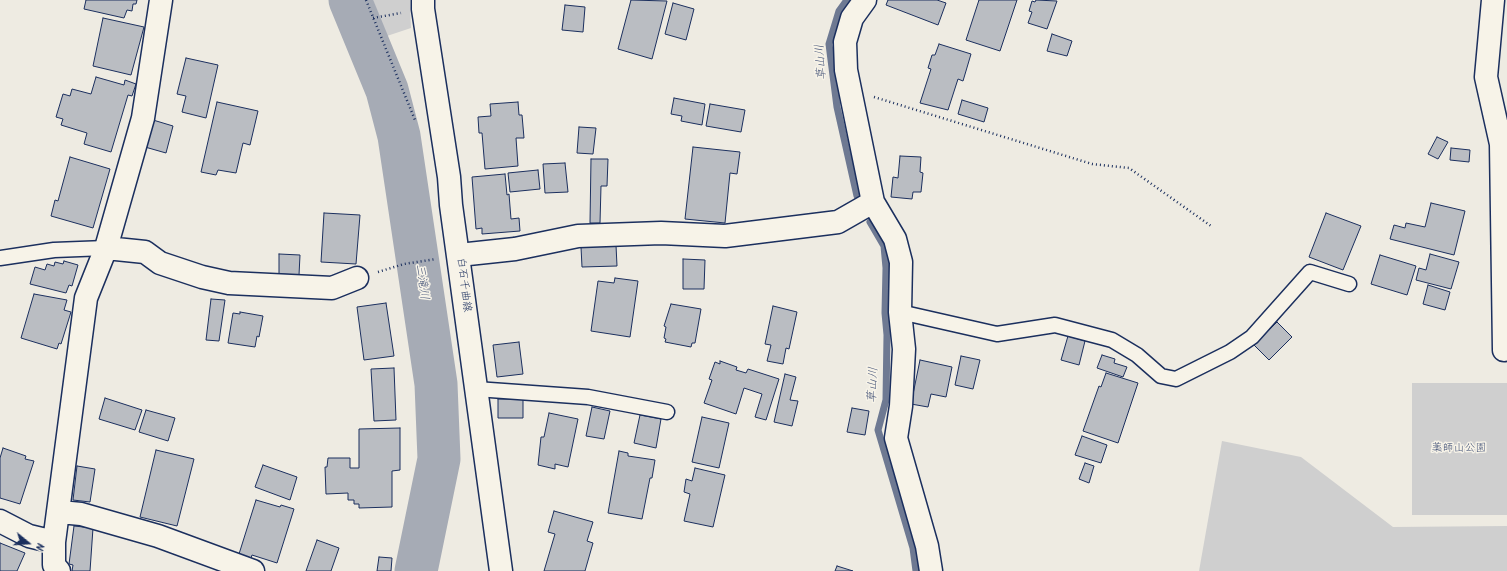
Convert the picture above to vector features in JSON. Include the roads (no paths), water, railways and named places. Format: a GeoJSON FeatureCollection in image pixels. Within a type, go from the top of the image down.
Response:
{"type":"FeatureCollection","features":[{"type":"Feature","properties":{"kind":"street"},"geometry":{"type":"LineString","coordinates":[[59,571],[54,565],[54,542],[60,512],[86,298],[106,248],[143,118],[161,0]]}},
{"type":"Feature","properties":{"kind":"street","name":"白石千曲線"},"geometry":{"type":"LineString","coordinates":[[424,0],[423,9],[448,169],[501,571]]}},
{"type":"Feature","properties":{"kind":"street"},"geometry":{"type":"LineString","coordinates":[[865,0],[852,18],[845,42],[846,70],[873,202],[895,239],[901,262],[900,312],[904,349],[901,406],[896,438],[927,546],[931,571]]}},
{"type":"Feature","properties":{"kind":"street"},"geometry":{"type":"LineString","coordinates":[[1493,0],[1486,77],[1501,144],[1504,350],[1507,348]]}},
{"type":"Feature","properties":{"kind":"street"},"geometry":{"type":"LineString","coordinates":[[459,256],[515,249],[578,236],[661,234],[725,236],[838,222],[873,202]]}},
{"type":"Feature","properties":{"kind":"street"},"geometry":{"type":"LineString","coordinates":[[106,248],[145,252],[160,263],[202,277],[229,282],[332,288],[357,278]]}},
{"type":"Feature","properties":{"kind":"street"},"geometry":{"type":"LineString","coordinates":[[60,512],[81,514],[158,536],[253,571]]}},
{"type":"Feature","properties":{"kind":"street"},"geometry":{"type":"LineString","coordinates":[[0,521],[29,536],[54,542]]}},
{"type":"Feature","properties":{"kind":"lane"},"geometry":{"type":"LineString","coordinates":[[0,258],[54,250],[106,248]]}},
{"type":"Feature","properties":{"kind":"lane"},"geometry":{"type":"LineString","coordinates":[[900,312],[997,334],[1055,325],[1112,340],[1137,355],[1161,376],[1176,379],[1230,352],[1252,337],[1310,272],[1349,284]]}},
{"type":"Feature","properties":{"kind":"lane"},"geometry":{"type":"LineString","coordinates":[[476,389],[588,397],[667,412]]}},
{"type":"Feature","properties":{"kind":"waterway","name":"三滝川"},"geometry":{"type":"LineString","coordinates":[[350,0],[387,90],[399,136],[436,384],[439,459],[416,571]]}},
{"type":"Feature","properties":{"kind":"waterway","name":"草山川"},"geometry":{"type":"LineString","coordinates":[[847,0],[839,11],[829,44],[837,107],[857,196]]}},
{"type":"Feature","properties":{"kind":"waterway","name":"草山川"},"geometry":{"type":"LineString","coordinates":[[870,222],[884,246],[886,268],[886,400],[878,430],[913,548],[916,571]]}},
{"type":"Feature","properties":{"kind":"park label","name":"薬師山公園"},"geometry":{"type":"Point","coordinates":[1459,449]}}]}
